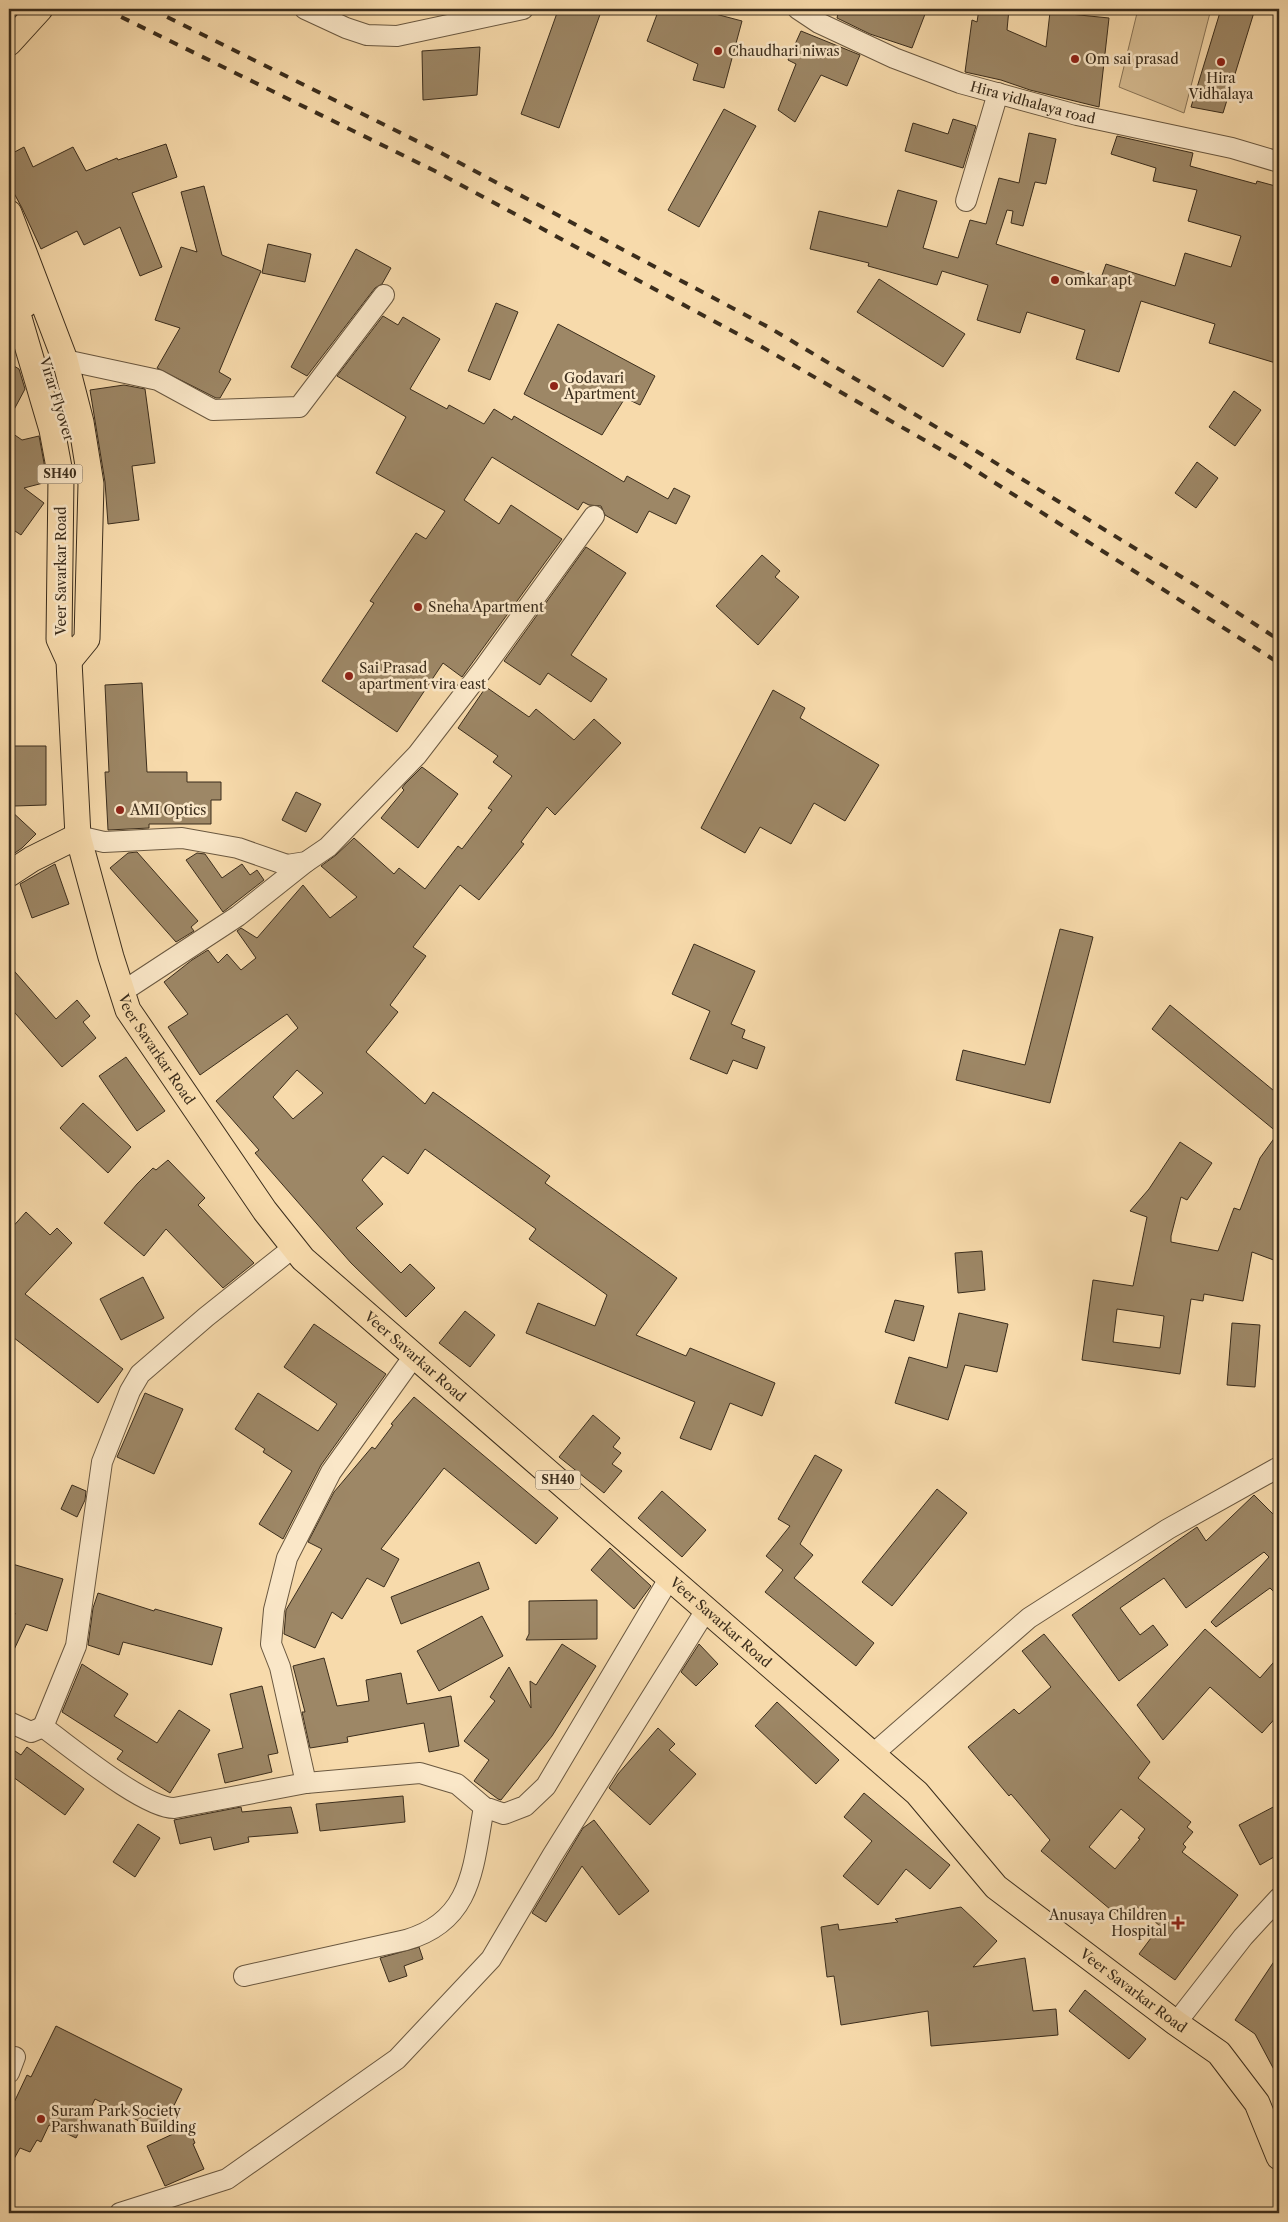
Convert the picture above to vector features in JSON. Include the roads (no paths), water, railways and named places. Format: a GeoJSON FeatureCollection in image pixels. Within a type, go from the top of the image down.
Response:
{"type":"FeatureCollection","features":[{"type":"Feature","properties":{"kind":"main road"},"geometry":{"type":"LineString","coordinates":[[9,43],[40,9]]}},
{"type":"Feature","properties":{"kind":"main road"},"geometry":{"type":"LineString","coordinates":[[9,213],[65,360],[82,422],[91,484],[87,640],[69,661]]}},
{"type":"Feature","properties":{"kind":"main road","name":"Virar Flyover"},"geometry":{"type":"LineString","coordinates":[[9,263],[26,305],[69,431],[78,475],[73,621],[69,661]]}},
{"type":"Feature","properties":{"kind":"main road","name":"Veer Savarkar Road"},"geometry":{"type":"LineString","coordinates":[[9,291],[17,311],[52,430],[61,478],[59,639],[69,661],[78,836],[111,957],[128,1010],[265,1211],[303,1259],[918,1793],[996,1887],[1176,2023],[1219,2053],[1257,2103],[1279,2157]]}},
{"type":"Feature","properties":{"kind":"main road"},"geometry":{"type":"LineString","coordinates":[[9,874],[32,859],[78,836]]}},
{"type":"Feature","properties":{"kind":"street"},"geometry":{"type":"LineString","coordinates":[[305,9],[346,28],[367,35],[396,36],[523,9]]}},
{"type":"Feature","properties":{"kind":"street","name":"Hira vidhalaya road"},"geometry":{"type":"LineString","coordinates":[[798,9],[819,24],[894,58],[960,83],[1077,116],[1232,148],[1279,162]]}},
{"type":"Feature","properties":{"kind":"street"},"geometry":{"type":"LineString","coordinates":[[966,201],[998,93]]}},
{"type":"Feature","properties":{"kind":"street"},"geometry":{"type":"LineString","coordinates":[[65,360],[158,380],[213,410],[299,407],[384,295]]}},
{"type":"Feature","properties":{"kind":"street"},"geometry":{"type":"LineString","coordinates":[[122,992],[238,916],[328,847],[417,755],[484,668],[594,516]]}},
{"type":"Feature","properties":{"kind":"street"},"geometry":{"type":"LineString","coordinates":[[78,836],[104,842],[182,838],[238,848],[286,865],[306,862]]}},
{"type":"Feature","properties":{"kind":"street"},"geometry":{"type":"LineString","coordinates":[[9,1722],[31,1732],[44,1727],[76,1646],[102,1462],[130,1391],[140,1374],[206,1317],[294,1248]]}},
{"type":"Feature","properties":{"kind":"street"},"geometry":{"type":"LineString","coordinates":[[306,1783],[280,1667],[271,1644],[274,1610],[287,1558],[331,1472],[414,1356]]}},
{"type":"Feature","properties":{"kind":"street"},"geometry":{"type":"LineString","coordinates":[[872,1754],[1029,1618],[1168,1529],[1279,1467]]}},
{"type":"Feature","properties":{"kind":"street"},"geometry":{"type":"LineString","coordinates":[[44,1727],[143,1798],[165,1808],[174,1808],[306,1783],[420,1773],[457,1784],[484,1806],[504,1814],[525,1806],[546,1786],[670,1577]]}},
{"type":"Feature","properties":{"kind":"street"},"geometry":{"type":"LineString","coordinates":[[120,2213],[227,2178],[397,2059],[491,1959],[552,1856],[706,1610]]}},
{"type":"Feature","properties":{"kind":"street"},"geometry":{"type":"LineString","coordinates":[[244,1976],[406,1940],[436,1928],[448,1918],[461,1902],[471,1878],[484,1806]]}},
{"type":"Feature","properties":{"kind":"street"},"geometry":{"type":"LineString","coordinates":[[1176,2023],[1243,1937],[1279,1898]]}},
{"type":"Feature","properties":{"kind":"railway"},"geometry":{"type":"LineString","coordinates":[[105,9],[435,171],[762,347],[959,460],[1279,663]]}},
{"type":"Feature","properties":{"kind":"railway"},"geometry":{"type":"LineString","coordinates":[[151,9],[441,153],[770,328],[968,446],[1203,590],[1279,640]]}},
{"type":"Feature","properties":{"kind":"place","name":"Chaudhari niwas"},"geometry":{"type":"Point","coordinates":[718,51]}},
{"type":"Feature","properties":{"kind":"place","name":"Om sai prasad"},"geometry":{"type":"Point","coordinates":[1075,59]}},
{"type":"Feature","properties":{"kind":"place","name":"Hira Vidhalaya"},"geometry":{"type":"Point","coordinates":[1221,62]}},
{"type":"Feature","properties":{"kind":"place","name":"omkar apt"},"geometry":{"type":"Point","coordinates":[1055,280]}},
{"type":"Feature","properties":{"kind":"place","name":"Godavari Apartment"},"geometry":{"type":"Point","coordinates":[554,386]}},
{"type":"Feature","properties":{"kind":"place","name":"Sneha Apartment"},"geometry":{"type":"Point","coordinates":[418,607]}},
{"type":"Feature","properties":{"kind":"place","name":"Sai Prasad apartment vira east"},"geometry":{"type":"Point","coordinates":[349,676]}},
{"type":"Feature","properties":{"kind":"place","name":"AMI Optics"},"geometry":{"type":"Point","coordinates":[120,810]}},
{"type":"Feature","properties":{"kind":"place","name":"Anusaya Children Hospital"},"geometry":{"type":"Point","coordinates":[1178,1923]}},
{"type":"Feature","properties":{"kind":"place","name":"Suram Park Society Parshwanath Building"},"geometry":{"type":"Point","coordinates":[41,2119]}}]}
